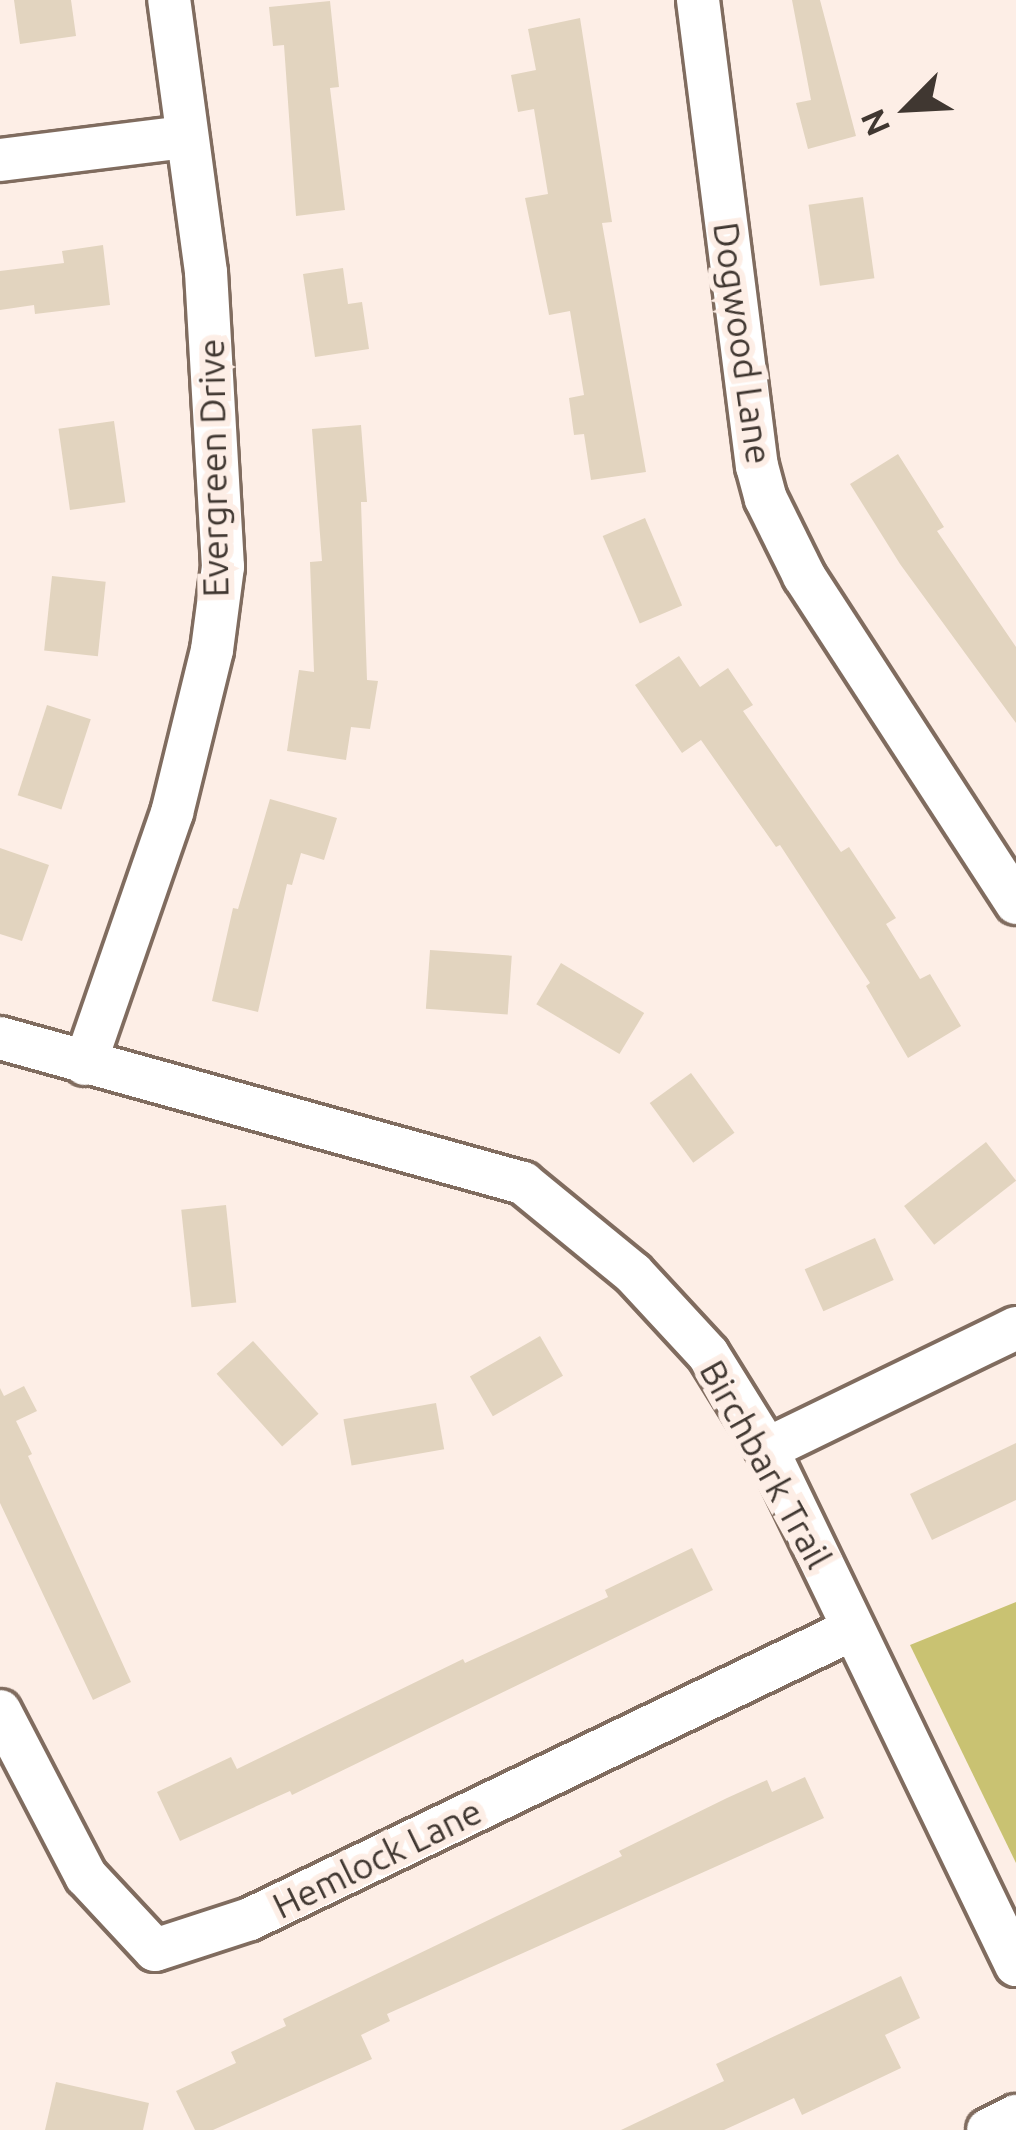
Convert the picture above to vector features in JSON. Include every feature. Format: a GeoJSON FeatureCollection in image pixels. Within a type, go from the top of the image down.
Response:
{"type":"FeatureCollection","features":[{"type":"Feature","properties":{"kind":"street","name":"Evergreen Drive"},"geometry":{"type":"LineString","coordinates":[[85,1064],[172,813],[212,650],[223,567],[206,272],[169,0]]}},
{"type":"Feature","properties":{"kind":"street","name":"Dogwood Lane"},"geometry":{"type":"LineString","coordinates":[[698,0],[757,466],[766,499],[804,576],[1016,903]]}},
{"type":"Feature","properties":{"kind":"street"},"geometry":{"type":"LineString","coordinates":[[0,160],[185,137]]}},
{"type":"Feature","properties":{"kind":"street","name":"Birchbark Trail"},"geometry":{"type":"LineString","coordinates":[[0,1038],[524,1183],[671,1310],[721,1372],[767,1449],[1016,1965]]}},
{"type":"Feature","properties":{"kind":"street"},"geometry":{"type":"LineString","coordinates":[[767,1449],[1016,1328]]}},
{"type":"Feature","properties":{"kind":"street","name":"Hemlock Lane"},"geometry":{"type":"LineString","coordinates":[[0,1711],[86,1876],[155,1950],[250,1919],[853,1629]]}},
{"type":"Feature","properties":{"kind":"street"},"geometry":{"type":"LineString","coordinates":[[988,2130],[1016,2116]]}},
{"type":"Feature","properties":{"kind":"shaded area"},"geometry":{"type":"Polygon","coordinates":[[[1016,1602],[1016,1863],[910,1645],[1016,1602]]]}},
{"type":"Feature","properties":{"kind":"building"},"geometry":{"type":"Polygon","coordinates":[[[14,0],[71,0],[76,36],[20,44],[14,0]]]}},
{"type":"Feature","properties":{"kind":"building"},"geometry":{"type":"Polygon","coordinates":[[[792,0],[820,0],[856,136],[808,149],[796,103],[811,100],[792,0]]]}},
{"type":"Feature","properties":{"kind":"building"},"geometry":{"type":"Polygon","coordinates":[[[330,1],[339,87],[330,88],[345,210],[296,216],[284,45],[273,46],[269,7],[330,1]]]}},
{"type":"Feature","properties":{"kind":"building"},"geometry":{"type":"Polygon","coordinates":[[[580,18],[612,222],[602,223],[646,472],[591,480],[584,434],[574,435],[569,398],[584,395],[570,311],[549,315],[525,198],[548,194],[534,109],[518,112],[511,75],[536,70],[528,29],[580,18]]]}},
{"type":"Feature","properties":{"kind":"building"},"geometry":{"type":"Polygon","coordinates":[[[863,197],[874,278],[820,286],[809,205],[863,197]]]}},
{"type":"Feature","properties":{"kind":"building"},"geometry":{"type":"Polygon","coordinates":[[[103,245],[110,305],[35,314],[34,305],[0,310],[0,271],[64,263],[62,251],[103,245]]]}},
{"type":"Feature","properties":{"kind":"building"},"geometry":{"type":"Polygon","coordinates":[[[343,268],[348,304],[362,302],[369,349],[315,357],[303,274],[343,268]]]}},
{"type":"Feature","properties":{"kind":"building"},"geometry":{"type":"Polygon","coordinates":[[[114,421],[125,502],[70,510],[59,429],[114,421]]]}},
{"type":"Feature","properties":{"kind":"building"},"geometry":{"type":"Polygon","coordinates":[[[361,425],[367,502],[361,502],[367,680],[378,681],[370,729],[351,727],[346,760],[287,751],[299,670],[314,672],[310,562],[322,561],[312,429],[361,425]]]}},
{"type":"Feature","properties":{"kind":"building"},"geometry":{"type":"Polygon","coordinates":[[[898,454],[944,527],[937,531],[1016,647],[1016,723],[900,564],[850,484],[898,454]]]}},
{"type":"Feature","properties":{"kind":"building"},"geometry":{"type":"Polygon","coordinates":[[[645,518],[682,605],[640,623],[603,536],[645,518]]]}},
{"type":"Feature","properties":{"kind":"building"},"geometry":{"type":"Polygon","coordinates":[[[52,576],[106,582],[98,656],[44,651],[52,576]]]}},
{"type":"Feature","properties":{"kind":"building"},"geometry":{"type":"Polygon","coordinates":[[[679,656],[700,687],[728,668],[753,705],[743,711],[841,852],[849,847],[896,918],[886,924],[920,979],[930,974],[961,1026],[908,1058],[866,986],[870,983],[780,845],[776,847],[701,740],[682,753],[635,685],[679,656]]]}},
{"type":"Feature","properties":{"kind":"building"},"geometry":{"type":"Polygon","coordinates":[[[47,705],[91,719],[61,810],[18,795],[47,705]]]}},
{"type":"Feature","properties":{"kind":"building"},"geometry":{"type":"Polygon","coordinates":[[[270,799],[337,818],[324,860],[301,853],[292,885],[287,884],[258,1012],[212,1001],[233,908],[238,909],[270,799]]]}},
{"type":"Feature","properties":{"kind":"building"},"geometry":{"type":"Polygon","coordinates":[[[0,848],[49,865],[22,941],[0,934],[0,848]]]}},
{"type":"Feature","properties":{"kind":"building"},"geometry":{"type":"Polygon","coordinates":[[[430,950],[512,956],[508,1015],[426,1009],[430,950]]]}},
{"type":"Feature","properties":{"kind":"building"},"geometry":{"type":"Polygon","coordinates":[[[561,963],[644,1013],[619,1054],[536,1004],[561,963]]]}},
{"type":"Feature","properties":{"kind":"building"},"geometry":{"type":"Polygon","coordinates":[[[691,1073],[734,1133],[693,1163],[650,1103],[691,1073]]]}},
{"type":"Feature","properties":{"kind":"building"},"geometry":{"type":"Polygon","coordinates":[[[986,1142],[1016,1181],[934,1245],[904,1206],[986,1142]]]}},
{"type":"Feature","properties":{"kind":"building"},"geometry":{"type":"Polygon","coordinates":[[[226,1205],[236,1302],[191,1307],[181,1210],[226,1205]]]}},
{"type":"Feature","properties":{"kind":"building"},"geometry":{"type":"Polygon","coordinates":[[[875,1238],[894,1280],[823,1311],[805,1269],[875,1238]]]}},
{"type":"Feature","properties":{"kind":"building"},"geometry":{"type":"Polygon","coordinates":[[[540,1336],[563,1376],[493,1416],[470,1376],[540,1336]]]}},
{"type":"Feature","properties":{"kind":"building"},"geometry":{"type":"Polygon","coordinates":[[[253,1341],[319,1414],[282,1447],[217,1374],[253,1341]]]}},
{"type":"Feature","properties":{"kind":"building"},"geometry":{"type":"Polygon","coordinates":[[[24,1386],[37,1411],[16,1421],[32,1454],[28,1456],[131,1682],[93,1700],[0,1503],[0,1388],[4,1396],[24,1386]]]}},
{"type":"Feature","properties":{"kind":"building"},"geometry":{"type":"Polygon","coordinates":[[[436,1403],[444,1449],[352,1466],[343,1419],[436,1403]]]}},
{"type":"Feature","properties":{"kind":"building"},"geometry":{"type":"Polygon","coordinates":[[[1016,1443],[1016,1500],[932,1540],[910,1494],[1016,1443]]]}},
{"type":"Feature","properties":{"kind":"building"},"geometry":{"type":"Polygon","coordinates":[[[692,1548],[713,1590],[292,1795],[290,1791],[180,1841],[157,1792],[231,1757],[237,1769],[463,1659],[465,1663],[608,1597],[605,1590],[692,1548]]]}},
{"type":"Feature","properties":{"kind":"building"},"geometry":{"type":"Polygon","coordinates":[[[805,1777],[824,1818],[387,2014],[390,2021],[361,2035],[372,2059],[213,2130],[195,2130],[176,2091],[236,2063],[231,2052],[286,2026],[283,2019],[622,1856],[619,1851],[727,1798],[767,1780],[772,1792],[805,1777]]]}},
{"type":"Feature","properties":{"kind":"building"},"geometry":{"type":"Polygon","coordinates":[[[901,1976],[920,2018],[885,2035],[901,2068],[802,2115],[794,2098],[724,2130],[621,2130],[724,2081],[716,2064],[901,1976]]]}},
{"type":"Feature","properties":{"kind":"building"},"geometry":{"type":"Polygon","coordinates":[[[56,2082],[149,2103],[143,2130],[45,2130],[56,2082]]]}}]}
